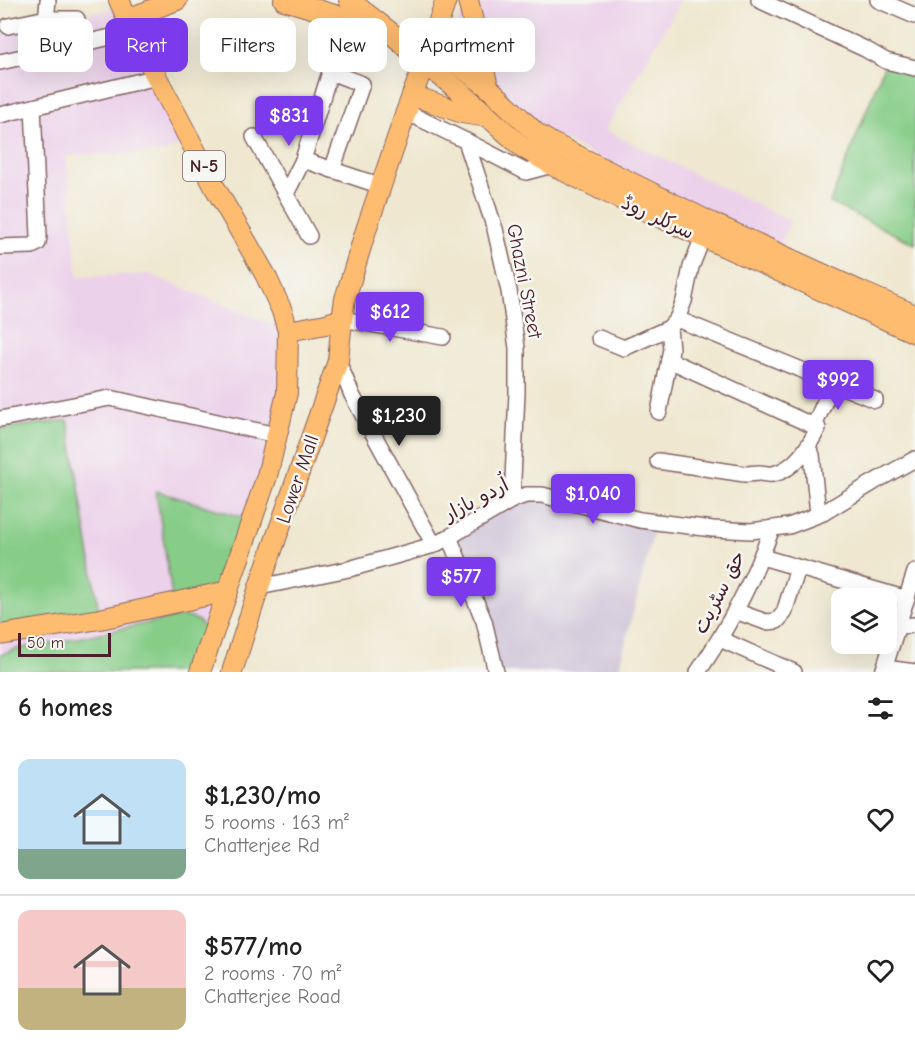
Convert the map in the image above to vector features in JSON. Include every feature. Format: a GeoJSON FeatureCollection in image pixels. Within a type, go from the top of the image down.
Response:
{"type":"FeatureCollection","features":[{"type":"Feature","properties":{"kind":"main road","name":"N-5"},"geometry":{"type":"LineString","coordinates":[[118,0],[126,18]]}},
{"type":"Feature","properties":{"kind":"main road"},"geometry":{"type":"LineString","coordinates":[[144,18],[177,0]]}},
{"type":"Feature","properties":{"kind":"main road"},"geometry":{"type":"LineString","coordinates":[[284,0],[390,32]]}},
{"type":"Feature","properties":{"kind":"main road","name":"سرکلر روڈ"},"geometry":{"type":"LineString","coordinates":[[349,0],[399,40]]}},
{"type":"Feature","properties":{"kind":"main road","name":"Lower Mall"},"geometry":{"type":"LineString","coordinates":[[440,18],[446,0]]}},
{"type":"Feature","properties":{"kind":"main road"},"geometry":{"type":"LineString","coordinates":[[468,0],[488,87]]}},
{"type":"Feature","properties":{"kind":"main road","name":"N-5"},"geometry":{"type":"LineString","coordinates":[[154,72],[214,186],[265,274],[282,311],[288,332]]}},
{"type":"Feature","properties":{"kind":"main road","name":"Lower Mall"},"geometry":{"type":"LineString","coordinates":[[232,672],[259,587],[338,361],[342,319],[350,281],[421,72]]}},
{"type":"Feature","properties":{"kind":"main road","name":"سرکلر روڈ"},"geometry":{"type":"LineString","coordinates":[[435,72],[522,147],[552,165],[702,237],[915,333]]}},
{"type":"Feature","properties":{"kind":"main road","name":"سرکلر روڈ"},"geometry":{"type":"LineString","coordinates":[[468,72],[488,87],[536,133],[550,142],[730,232],[915,315]]}},
{"type":"Feature","properties":{"kind":"main road"},"geometry":{"type":"LineString","coordinates":[[409,103],[488,117]]}},
{"type":"Feature","properties":{"kind":"main road"},"geometry":{"type":"LineString","coordinates":[[288,332],[342,319]]}},
{"type":"Feature","properties":{"kind":"main road","name":"Lower Mall"},"geometry":{"type":"LineString","coordinates":[[201,672],[267,476],[287,393],[288,332]]}},
{"type":"Feature","properties":{"kind":"main road"},"geometry":{"type":"LineString","coordinates":[[0,635],[100,619],[228,591]]}},
{"type":"Feature","properties":{"kind":"main road"},"geometry":{"type":"LineString","coordinates":[[185,601],[193,603],[206,614],[210,622],[212,640]]}},
{"type":"Feature","properties":{"kind":"street"},"geometry":{"type":"LineString","coordinates":[[46,18],[48,0]]}},
{"type":"Feature","properties":{"kind":"street"},"geometry":{"type":"LineString","coordinates":[[446,0],[458,2],[468,0]]}},
{"type":"Feature","properties":{"kind":"street"},"geometry":{"type":"LineString","coordinates":[[759,0],[886,61],[915,68]]}},
{"type":"Feature","properties":{"kind":"street"},"geometry":{"type":"LineString","coordinates":[[879,0],[915,16]]}},
{"type":"Feature","properties":{"kind":"street"},"geometry":{"type":"LineString","coordinates":[[8,26],[18,24]]}},
{"type":"Feature","properties":{"kind":"street"},"geometry":{"type":"LineString","coordinates":[[0,62],[105,33]]}},
{"type":"Feature","properties":{"kind":"street"},"geometry":{"type":"LineString","coordinates":[[286,194],[303,160],[330,72],[362,84],[332,170]]}},
{"type":"Feature","properties":{"kind":"street"},"geometry":{"type":"LineString","coordinates":[[0,115],[157,77]]}},
{"type":"Feature","properties":{"kind":"street"},"geometry":{"type":"LineString","coordinates":[[409,103],[466,141],[526,172],[552,165]]}},
{"type":"Feature","properties":{"kind":"street"},"geometry":{"type":"LineString","coordinates":[[0,247],[32,246],[38,243],[33,107]]}},
{"type":"Feature","properties":{"kind":"street"},"geometry":{"type":"LineString","coordinates":[[254,137],[309,236]]}},
{"type":"Feature","properties":{"kind":"street","name":"Ghazni Street"},"geometry":{"type":"LineString","coordinates":[[466,141],[495,229],[509,291],[517,348],[512,501]]}},
{"type":"Feature","properties":{"kind":"street"},"geometry":{"type":"LineString","coordinates":[[303,160],[381,186]]}},
{"type":"Feature","properties":{"kind":"street"},"geometry":{"type":"LineString","coordinates":[[659,412],[671,349],[673,323],[684,302],[702,237]]}},
{"type":"Feature","properties":{"kind":"street"},"geometry":{"type":"LineString","coordinates":[[342,319],[443,337]]}},
{"type":"Feature","properties":{"kind":"street"},"geometry":{"type":"LineString","coordinates":[[599,338],[624,348],[673,323],[875,400]]}},
{"type":"Feature","properties":{"kind":"street"},"geometry":{"type":"LineString","coordinates":[[658,461],[745,474],[772,475],[798,459],[808,448],[818,428],[669,360]]}},
{"type":"Feature","properties":{"kind":"street"},"geometry":{"type":"LineString","coordinates":[[338,361],[352,395],[434,545]]}},
{"type":"Feature","properties":{"kind":"street"},"geometry":{"type":"LineString","coordinates":[[814,426],[833,383]]}},
{"type":"Feature","properties":{"kind":"street"},"geometry":{"type":"LineString","coordinates":[[0,418],[110,398],[276,435]]}},
{"type":"Feature","properties":{"kind":"street"},"geometry":{"type":"LineString","coordinates":[[808,448],[812,455],[818,514]]}},
{"type":"Feature","properties":{"kind":"street","name":"اُردو بازار"},"geometry":{"type":"LineString","coordinates":[[259,587],[349,569],[434,545],[526,495],[542,495],[640,520],[713,529],[751,531],[789,526],[818,514],[915,459]]}},
{"type":"Feature","properties":{"kind":"street","name":"حق سٹریت"},"geometry":{"type":"LineString","coordinates":[[698,672],[735,611],[762,557],[772,528]]}},
{"type":"Feature","properties":{"kind":"street"},"geometry":{"type":"LineString","coordinates":[[449,537],[484,621],[496,672]]}},
{"type":"Feature","properties":{"kind":"street"},"geometry":{"type":"LineString","coordinates":[[762,557],[907,599]]}},
{"type":"Feature","properties":{"kind":"street"},"geometry":{"type":"LineString","coordinates":[[735,611],[766,622],[777,621],[784,614],[798,568]]}},
{"type":"Feature","properties":{"kind":"street"},"geometry":{"type":"LineString","coordinates":[[915,572],[884,670],[915,672]]}},
{"type":"Feature","properties":{"kind":"street"},"geometry":{"type":"LineString","coordinates":[[898,626],[915,625]]}},
{"type":"Feature","properties":{"kind":"street"},"geometry":{"type":"LineString","coordinates":[[720,639],[776,668],[794,672]]}},
{"type":"Feature","properties":{"kind":"shaded area"},"geometry":{"type":"Polygon","coordinates":[[[495,0],[680,0],[605,130],[790,221],[779,248],[548,132],[481,72],[535,72],[535,18],[459,18],[462,13],[495,0]]]}},
{"type":"Feature","properties":{"kind":"shaded area"},"geometry":{"type":"Polygon","coordinates":[[[121,7],[127,18],[105,18],[105,72],[155,72],[190,140],[164,152],[66,156],[78,277],[149,274],[288,331],[287,393],[200,672],[0,672],[0,34],[18,30],[18,72],[93,72],[93,18],[72,18],[121,7]]]}},
{"type":"Feature","properties":{"kind":"shaded area"},"geometry":{"type":"Polygon","coordinates":[[[527,495],[656,522],[618,672],[496,672],[449,537],[527,495]]]}},
{"type":"Feature","properties":{"kind":"green space"},"geometry":{"type":"Polygon","coordinates":[[[886,61],[915,71],[915,244],[830,203],[886,61]]]}},
{"type":"Feature","properties":{"kind":"green space"},"geometry":{"type":"Polygon","coordinates":[[[68,420],[100,619],[0,626],[0,429],[68,420]]]}},
{"type":"Feature","properties":{"kind":"green space"},"geometry":{"type":"Polygon","coordinates":[[[156,491],[252,520],[228,591],[173,603],[156,491]]]}},
{"type":"Feature","properties":{"kind":"green space"},"geometry":{"type":"Polygon","coordinates":[[[182,616],[197,620],[206,631],[194,672],[0,672],[0,655],[16,649],[182,616]]]}}]}
